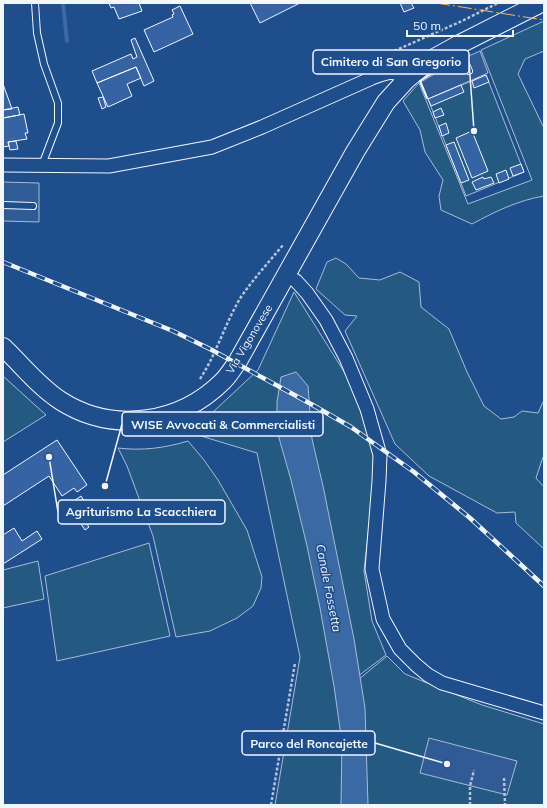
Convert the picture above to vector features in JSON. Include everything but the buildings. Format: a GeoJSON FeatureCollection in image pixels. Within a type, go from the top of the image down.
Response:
{"type":"FeatureCollection","features":[{"type":"Feature","properties":{"kind":"main road","name":"Via Vigonovese"},"geometry":{"type":"LineString","coordinates":[[3,347],[51,394],[80,412],[92,416],[108,420],[128,422],[150,420],[184,409],[199,400],[224,380],[238,361],[362,140],[386,102],[407,78],[429,61],[541,3]]}},
{"type":"Feature","properties":{"kind":"street"},"geometry":{"type":"LineString","coordinates":[[3,165],[109,166],[212,147],[262,127],[372,78],[389,72],[398,72],[407,78]]}},
{"type":"Feature","properties":{"kind":"street"},"geometry":{"type":"LineString","coordinates":[[286,275],[296,281],[307,293],[326,320],[346,358],[367,409],[380,454],[372,569],[383,619],[400,649],[428,675],[442,683],[544,714]]}},
{"type":"Feature","properties":{"kind":"lane"},"geometry":{"type":"LineString","coordinates":[[35,3],[37,33],[44,64],[58,103],[58,123],[41,166]]}},
{"type":"Feature","properties":{"kind":"lane"},"geometry":{"type":"LineString","coordinates":[[458,45],[469,71]]}},
{"type":"Feature","properties":{"kind":"lane"},"geometry":{"type":"LineString","coordinates":[[3,205],[33,206]]}},
{"type":"Feature","properties":{"kind":"path"},"geometry":{"type":"LineString","coordinates":[[369,71],[368,66],[370,62],[462,21],[498,3]]}},
{"type":"Feature","properties":{"kind":"path"},"geometry":{"type":"LineString","coordinates":[[199,380],[210,364],[241,298],[259,273],[287,241]]}},
{"type":"Feature","properties":{"kind":"path"},"geometry":{"type":"LineString","coordinates":[[271,805],[295,663]]}},
{"type":"Feature","properties":{"kind":"path"},"geometry":{"type":"LineString","coordinates":[[470,805],[470,786],[474,770]]}},
{"type":"Feature","properties":{"kind":"path"},"geometry":{"type":"LineString","coordinates":[[504,778],[505,805]]}},
{"type":"Feature","properties":{"kind":"shaded area"},"geometry":{"type":"Polygon","coordinates":[[[544,21],[544,51],[525,59],[518,74],[544,128],[544,196],[525,200],[507,207],[472,224],[441,210],[439,196],[443,180],[425,152],[420,130],[403,101],[419,83],[468,204],[532,180],[481,50],[544,21]]]}},
{"type":"Feature","properties":{"kind":"shaded area"},"geometry":{"type":"Polygon","coordinates":[[[480,51],[488,73],[428,99],[421,82],[455,62],[480,51]]]}},
{"type":"Feature","properties":{"kind":"shaded area"},"geometry":{"type":"Polygon","coordinates":[[[486,75],[524,172],[466,196],[428,99],[486,75]]]}},
{"type":"Feature","properties":{"kind":"shaded area"},"geometry":{"type":"Polygon","coordinates":[[[3,182],[39,183],[39,222],[3,221],[3,182]]]}},
{"type":"Feature","properties":{"kind":"shaded area"},"geometry":{"type":"Polygon","coordinates":[[[336,258],[346,264],[359,278],[380,280],[400,272],[419,282],[421,307],[449,329],[467,372],[484,406],[501,419],[514,417],[522,411],[538,413],[544,400],[544,456],[536,478],[544,487],[544,549],[516,523],[515,512],[497,513],[429,476],[395,444],[345,331],[357,316],[345,315],[316,289],[327,262],[336,258]]]}},
{"type":"Feature","properties":{"kind":"shaded area"},"geometry":{"type":"Polygon","coordinates":[[[294,292],[348,378],[377,453],[364,571],[372,621],[386,655],[345,686],[342,805],[275,805],[300,657],[257,453],[201,436],[198,426],[258,370],[294,292]]]}},
{"type":"Feature","properties":{"kind":"shaded area"},"geometry":{"type":"Polygon","coordinates":[[[3,376],[46,415],[3,442],[3,376]]]}},
{"type":"Feature","properties":{"kind":"shaded area"},"geometry":{"type":"Polygon","coordinates":[[[188,441],[218,480],[247,530],[262,577],[261,588],[253,606],[237,618],[210,631],[176,637],[153,536],[127,466],[118,448],[153,448],[188,441]]]}},
{"type":"Feature","properties":{"kind":"shaded area"},"geometry":{"type":"Polygon","coordinates":[[[149,543],[170,636],[57,661],[45,576],[149,543]]]}},
{"type":"Feature","properties":{"kind":"shaded area"},"geometry":{"type":"Polygon","coordinates":[[[38,561],[44,599],[3,608],[3,570],[38,561]]]}},
{"type":"Feature","properties":{"kind":"shaded area"},"geometry":{"type":"Polygon","coordinates":[[[387,656],[405,674],[482,705],[544,724],[544,805],[350,805],[352,685],[387,656]]]}},
{"type":"Feature","properties":{"kind":"shaded area"},"geometry":{"type":"Polygon","coordinates":[[[429,738],[517,761],[507,795],[420,773],[429,738]]]}},
{"type":"Feature","properties":{"kind":"water"},"geometry":{"type":"Polygon","coordinates":[[[296,372],[308,386],[312,439],[354,639],[365,708],[368,805],[341,805],[342,743],[334,686],[307,546],[277,431],[277,402],[281,377],[296,372]]]}},
{"type":"Feature","properties":{"kind":"waterway","name":"Canale Fossetta"},"geometry":{"type":"LineString","coordinates":[[63,3],[67,41]]}},
{"type":"Feature","properties":{"kind":"railway"},"geometry":{"type":"LineString","coordinates":[[3,262],[173,331],[210,349],[351,427],[414,472],[470,518],[544,586]]}},
{"type":"Feature","properties":{"kind":"wall"},"geometry":{"type":"LineString","coordinates":[[427,98],[420,81],[454,61]]}},
{"type":"Feature","properties":{"kind":"power"},"geometry":{"type":"LineString","coordinates":[[436,3],[544,20]]}},
{"type":"Feature","properties":{"kind":"place","name":"Cimitero di San Gregorio"},"geometry":{"type":"Point","coordinates":[474,131]}},
{"type":"Feature","properties":{"kind":"place","name":"Agriturismo La Scacchiera"},"geometry":{"type":"Point","coordinates":[49,457]}},
{"type":"Feature","properties":{"kind":"place","name":"WISE Avvocati & Commercialisti"},"geometry":{"type":"Point","coordinates":[105,486]}},
{"type":"Feature","properties":{"kind":"place","name":"Parco del Roncajette"},"geometry":{"type":"Point","coordinates":[447,764]}}]}
